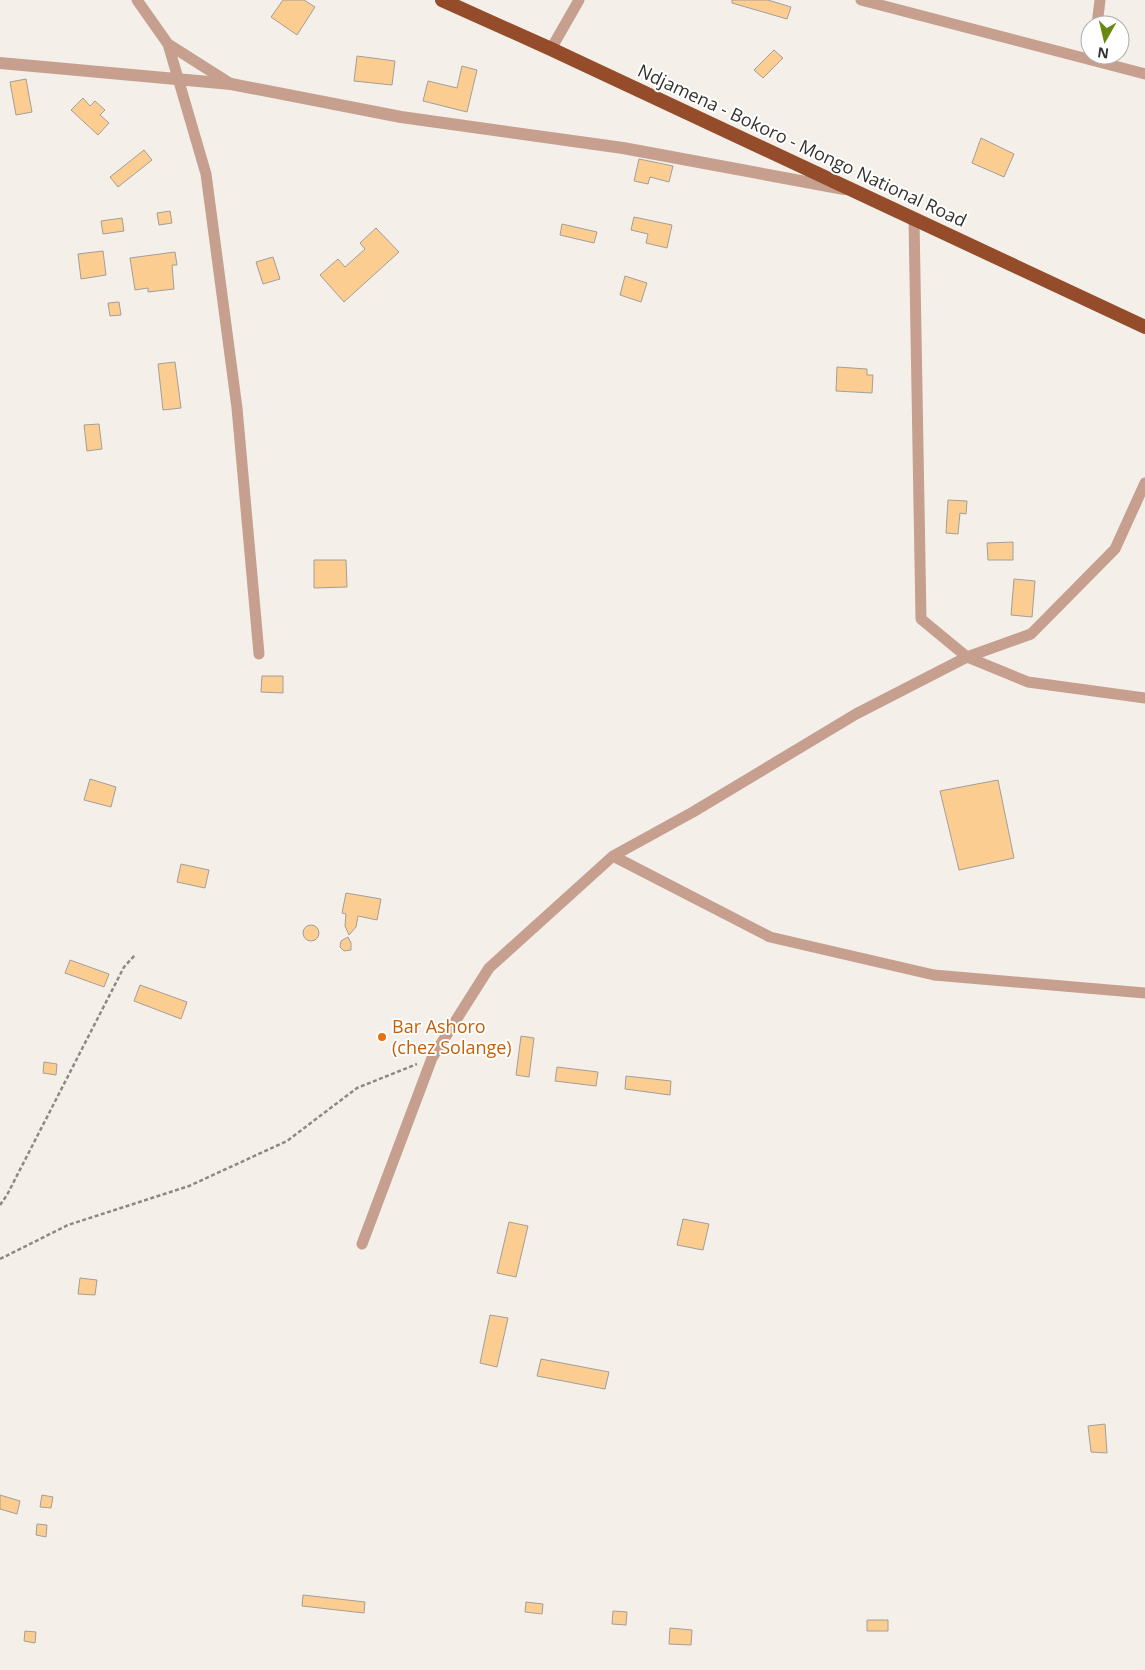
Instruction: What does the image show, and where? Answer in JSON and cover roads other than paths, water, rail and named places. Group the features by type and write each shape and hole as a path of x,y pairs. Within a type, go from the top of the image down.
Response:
{"highway":[{"name":"Ndjamena - Bokoro - Mongo National Road","path":"442,0 551,49 1145,327"}],"street":[{"path":"137,0 168,44 206,174 237,408 259,654"},
{"path":"551,49 579,0"},
{"path":"1098,15 1100,0"},
{"path":"869,1 1080,55"},
{"path":"168,44 231,84"},
{"path":"0,63 231,84 401,117 623,148 854,191"},
{"path":"1115,65 1145,74"},
{"path":"914,219 921,619 966,657 1028,682 1145,698"},
{"path":"362,1244 432,1058 489,968 613,856 693,812 856,714 966,657 1031,634 1115,549 1145,483"},
{"path":"613,856 770,937 934,976 1145,992"}],"place":[{"name":"Bar Ashoro (chez Solange)","path":"382,1037"}]}
